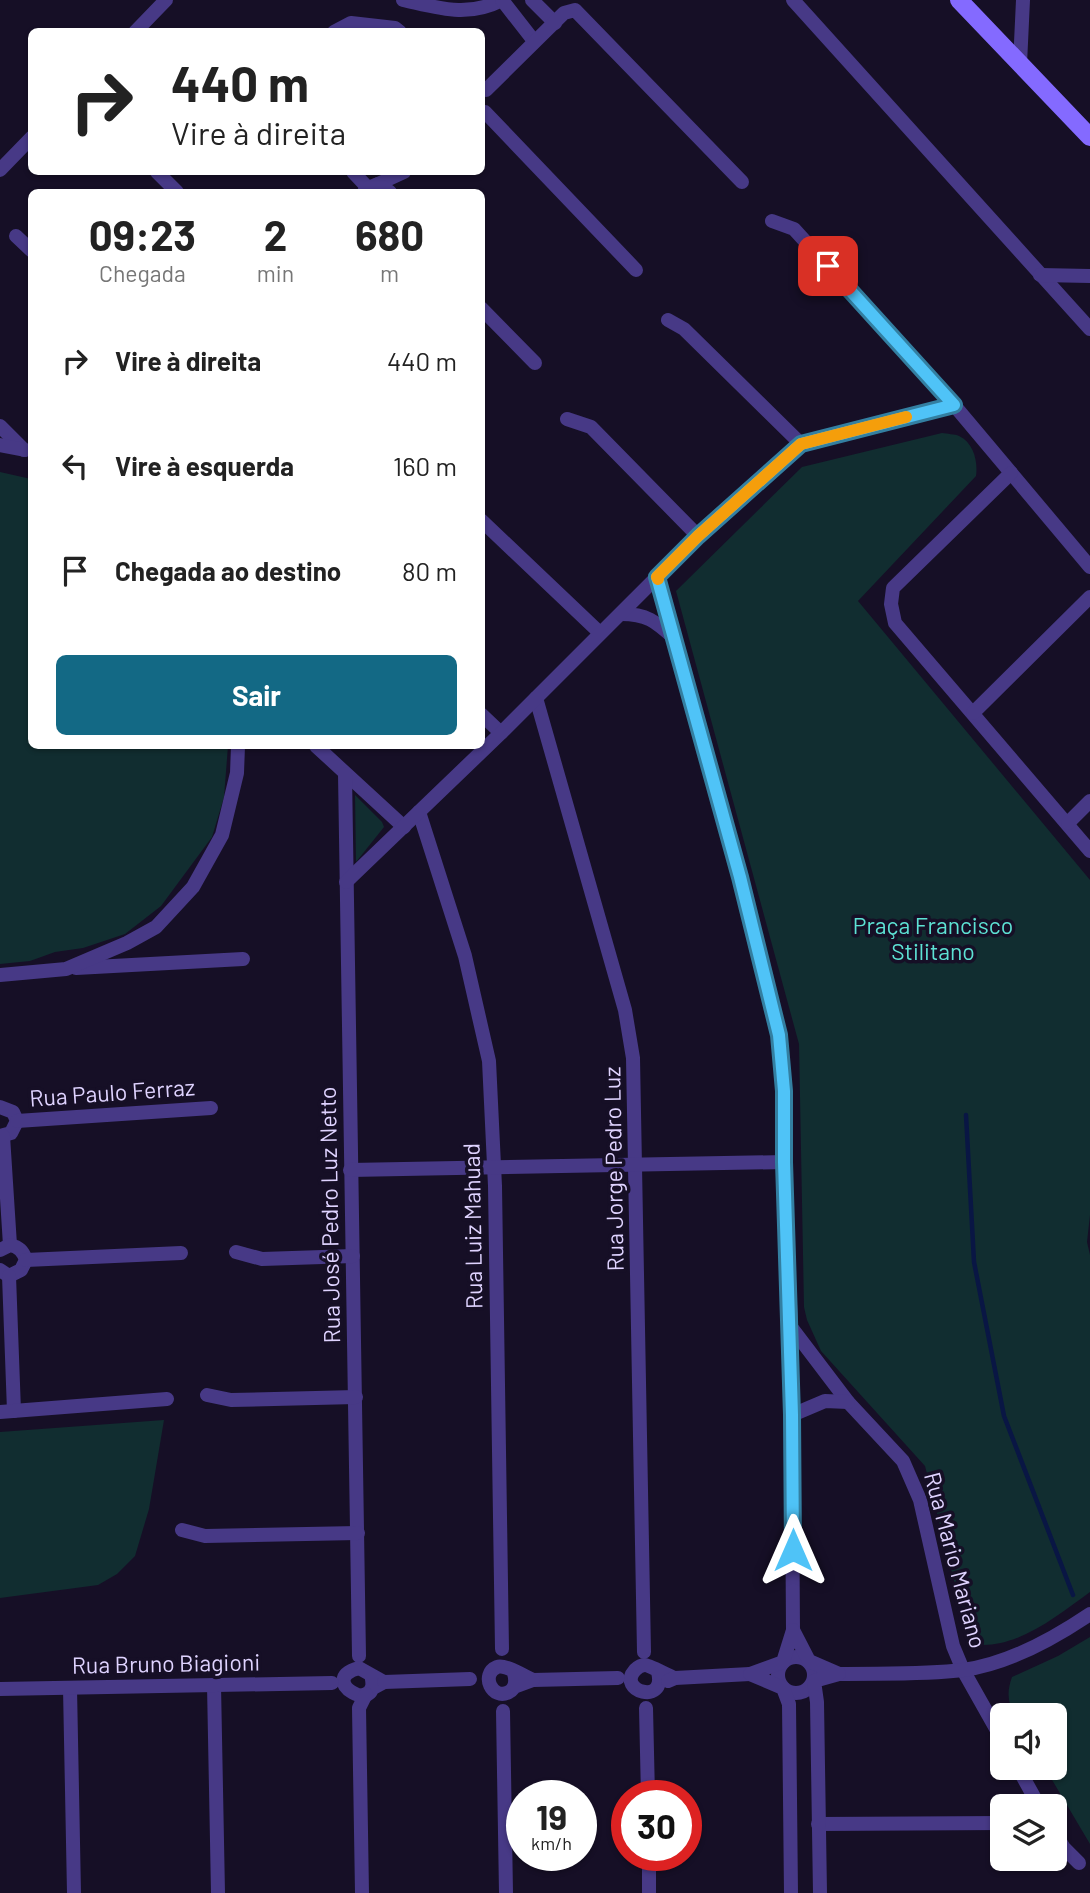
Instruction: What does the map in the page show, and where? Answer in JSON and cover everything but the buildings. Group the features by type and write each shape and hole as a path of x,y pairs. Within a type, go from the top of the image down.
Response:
{"main road":[{"path":"959,0 1090,137"}],"street":[{"path":"139,28 166,0"},
{"path":"402,0 453,11 485,9 502,0 534,41"},
{"path":"532,0 555,23"},
{"path":"793,0 1090,329"},
{"path":"1020,64 1023,0"},
{"path":"485,87 564,13 575,10 741,182"},
{"path":"342,28 351,23 387,28"},
{"path":"485,90 491,101 485,110"},
{"path":"485,115 636,270"},
{"path":"0,170 28,141"},
{"path":"160,175 174,189"},
{"path":"356,175 378,189"},
{"path":"380,189 400,175"},
{"path":"772,221 794,229 954,405 1090,567"},
{"path":"16,236 28,247"},
{"path":"1040,275 1090,276"},
{"path":"485,312 535,363"},
{"path":"668,320 684,330 801,444"},
{"path":"485,748 698,536 801,444 954,405"},
{"path":"567,419 591,427 698,536"},
{"path":"0,426 28,453"},
{"path":"0,445 28,453"},
{"path":"1012,473 893,588 891,604 895,623 1090,851"},
{"path":"485,524 600,633"},
{"path":"657,577 740,877 779,1035 784,1091 784,1162 791,1327 793,1630 778,1678 789,1704 791,1893"},
{"path":"973,713 1090,597"},
{"path":"621,614 640,614 655,621 676,639"},
{"name":"Rua Jorge Pedro Luz","path":"536,698 625,1010 633,1058 648,1780"},
{"path":"485,718 501,733"},
{"path":"66,969 127,943 156,927 194,887 222,835 237,773 238,749"},
{"path":"319,749 404,827"},
{"path":"346,882 484,749"},
{"name":"Rua José Pedro Luz Netto","path":"345,774 362,1893"},
{"path":"1068,823 1090,801"},
{"name":"Rua Luiz Mahuad","path":"419,812 465,956 489,1061 495,1168 506,1893"},
{"path":"0,975 243,959"},
{"path":"0,1107 13,1112 17,1121 14,1130 1,1136 5,1247 20,1249 26,1259"},
{"name":"Rua Paulo Ferraz","path":"17,1121 211,1108"},
{"path":"351,1170 784,1162"},
{"path":"236,1252 262,1259 353,1256"},
{"path":"26,1259 181,1253"},
{"path":"26,1259 21,1270 4,1273 7,1412 167,1399"},
{"name":"Rua Mario Mariano","path":"791,1327 848,1402 903,1461 911,1476 920,1500 953,1646 990,1718"},
{"path":"207,1395 231,1400 355,1397"},
{"path":"792,1415 825,1401 848,1402"},
{"path":"182,1530 205,1536 358,1534"},
{"path":"750,1674 792,1693 803,1692 814,1681 839,1674 963,1670 1024,1652 1090,1614"},
{"path":"793,1630 814,1671 817,1702 820,1893"},
{"path":"502,1680 645,1679 750,1674 793,1657 804,1658 839,1674"},
{"name":"Rua Bruno Biagioni","path":"0,1689 502,1680"},
{"path":"214,1685 218,1893"},
{"path":"70,1688 74,1893"},
{"path":"818,1824 990,1824"},
{"path":"1067,1851 1079,1863"},
{"path":"649,1871 649,1893"}],"green space":[{"name":"Praça Francisco Stilitano","path":"942,433 957,435 968,443 975,459 976,476 858,601 1090,880 1090,1215 1087,1242 1090,1255 1090,1592 1024,1635 1009,1641 979,1645 967,1632 925,1466 821,1351 807,1320 804,1307 799,1044 676,591 802,467"},
{"path":"0,472 28,478 28,749 228,749 224,797 212,837 161,906 125,934 30,961 0,964"},
{"path":"355,795 384,827 356,862"},
{"path":"164,1420 149,1509 135,1556 117,1574 98,1585 0,1598 0,1432"},
{"path":"1090,1637 1090,1844 1067,1805 1067,1794 1060,1794 1052,1780 1067,1780 1067,1703 1010,1703 1009,1687 1012,1677 1058,1656"}],"waterway":[{"path":"966,1115 974,1262 1004,1416 1073,1595"}],"slow traffic":[{"path":"658,579 698,536 801,444 906,417"}],"route":[{"path":"793,1550 791,1327 784,1162 784,1091 779,1035 740,877 657,577 698,536 801,444 954,405 828,266"}]}
